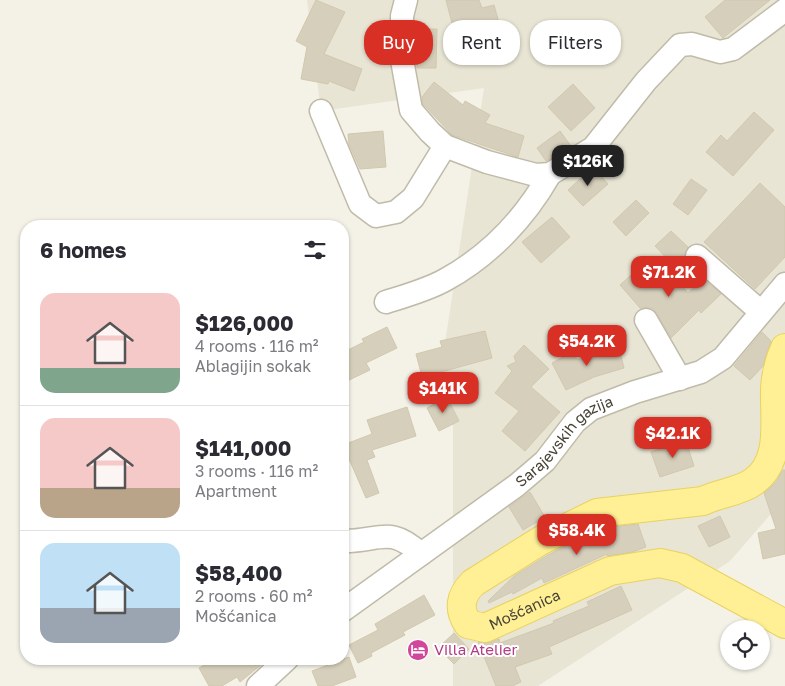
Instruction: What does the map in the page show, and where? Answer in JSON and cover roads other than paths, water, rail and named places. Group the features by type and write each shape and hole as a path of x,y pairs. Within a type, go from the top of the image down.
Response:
{"main road":[{"name":"Mošćanica","path":"785,348 779,361 775,388 776,435 764,471 753,482 716,494 703,501 597,514 540,541 472,583 465,591 461,602 462,615 468,624 485,628 610,571 640,564 660,563 682,568 785,624"}],"street":[{"path":"406,0 402,16 402,60 411,110 445,146 487,162 536,175 550,174 593,148 646,82 680,45 692,44 720,52 733,49 785,10"},
{"path":"321,112 360,204 376,216 396,212 413,198 445,146"},
{"path":"386,302 444,281 492,247 534,203 550,174"},
{"path":"697,256 761,312"},
{"name":"Sarajevskih gazija","path":"349,606 517,485 545,462 575,422 591,409 701,372 723,358 785,284"},
{"path":"646,320 680,379"},
{"path":"349,540 386,536 397,537 405,540 421,554"},
{"path":"258,686 281,665"}],"place":[{"name":"Villa Atelier","path":"418,650"}]}
